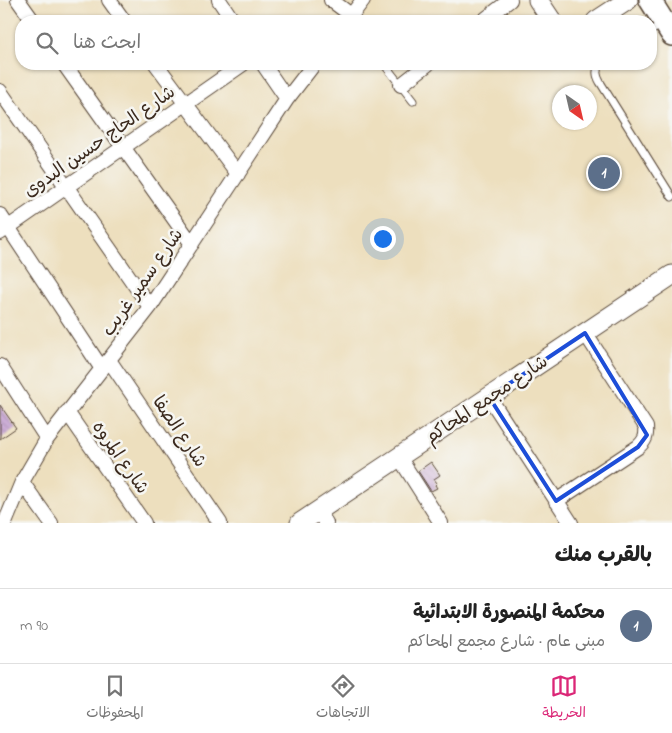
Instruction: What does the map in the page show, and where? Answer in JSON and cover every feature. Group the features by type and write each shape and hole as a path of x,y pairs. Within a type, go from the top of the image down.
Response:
{"main road":[{"path":"650,0 656,15"},
{"path":"657,17 662,29"}],"street":[{"path":"18,0 29,15"},
{"path":"108,0 119,15"},
{"path":"218,0 229,15"},
{"path":"331,0 345,15"},
{"path":"352,15 363,0"},
{"path":"491,15 510,0"},
{"path":"538,0 548,15"},
{"path":"605,15 628,0"},
{"path":"68,70 192,244"},
{"path":"160,70 238,174"},
{"name":"شارع الحاج حسين البدوى","path":"4,230 234,70"},
{"path":"267,70 287,99"},
{"name":"شارع سمير غريب","path":"2,522 22,482 48,439 150,307 287,99 309,70"},
{"path":"401,85 420,70"},
{"path":"0,91 150,307"},
{"name":"شارع الصفا","path":"0,215 4,230 105,364 220,523"},
{"name":"شارع مجمع المحاكم","path":"300,523 322,517 399,457 672,275"},
{"path":"556,500 638,447 644,442 647,435 646,427 585,333"},
{"path":"0,366 48,439"},
{"path":"489,397 571,523"},
{"name":"شارع المروه","path":"68,412 144,523"},
{"path":"399,457 441,523"},
{"path":"22,482 51,523"}],"lane":[{"path":"389,70 413,101"},
{"path":"597,70 600,82 672,197"}],"highlighted area":[{"path":"585,333 647,435 638,447 556,501 489,397"}],"building":[{"path":"0,405 16,428 0,439"},
{"path":"431,462 440,475 434,479 437,483 435,485 437,488 431,491 418,471"}],"place":[{"name":"محكمة المنصورة الابتدائية","path":"604,173"}]}
